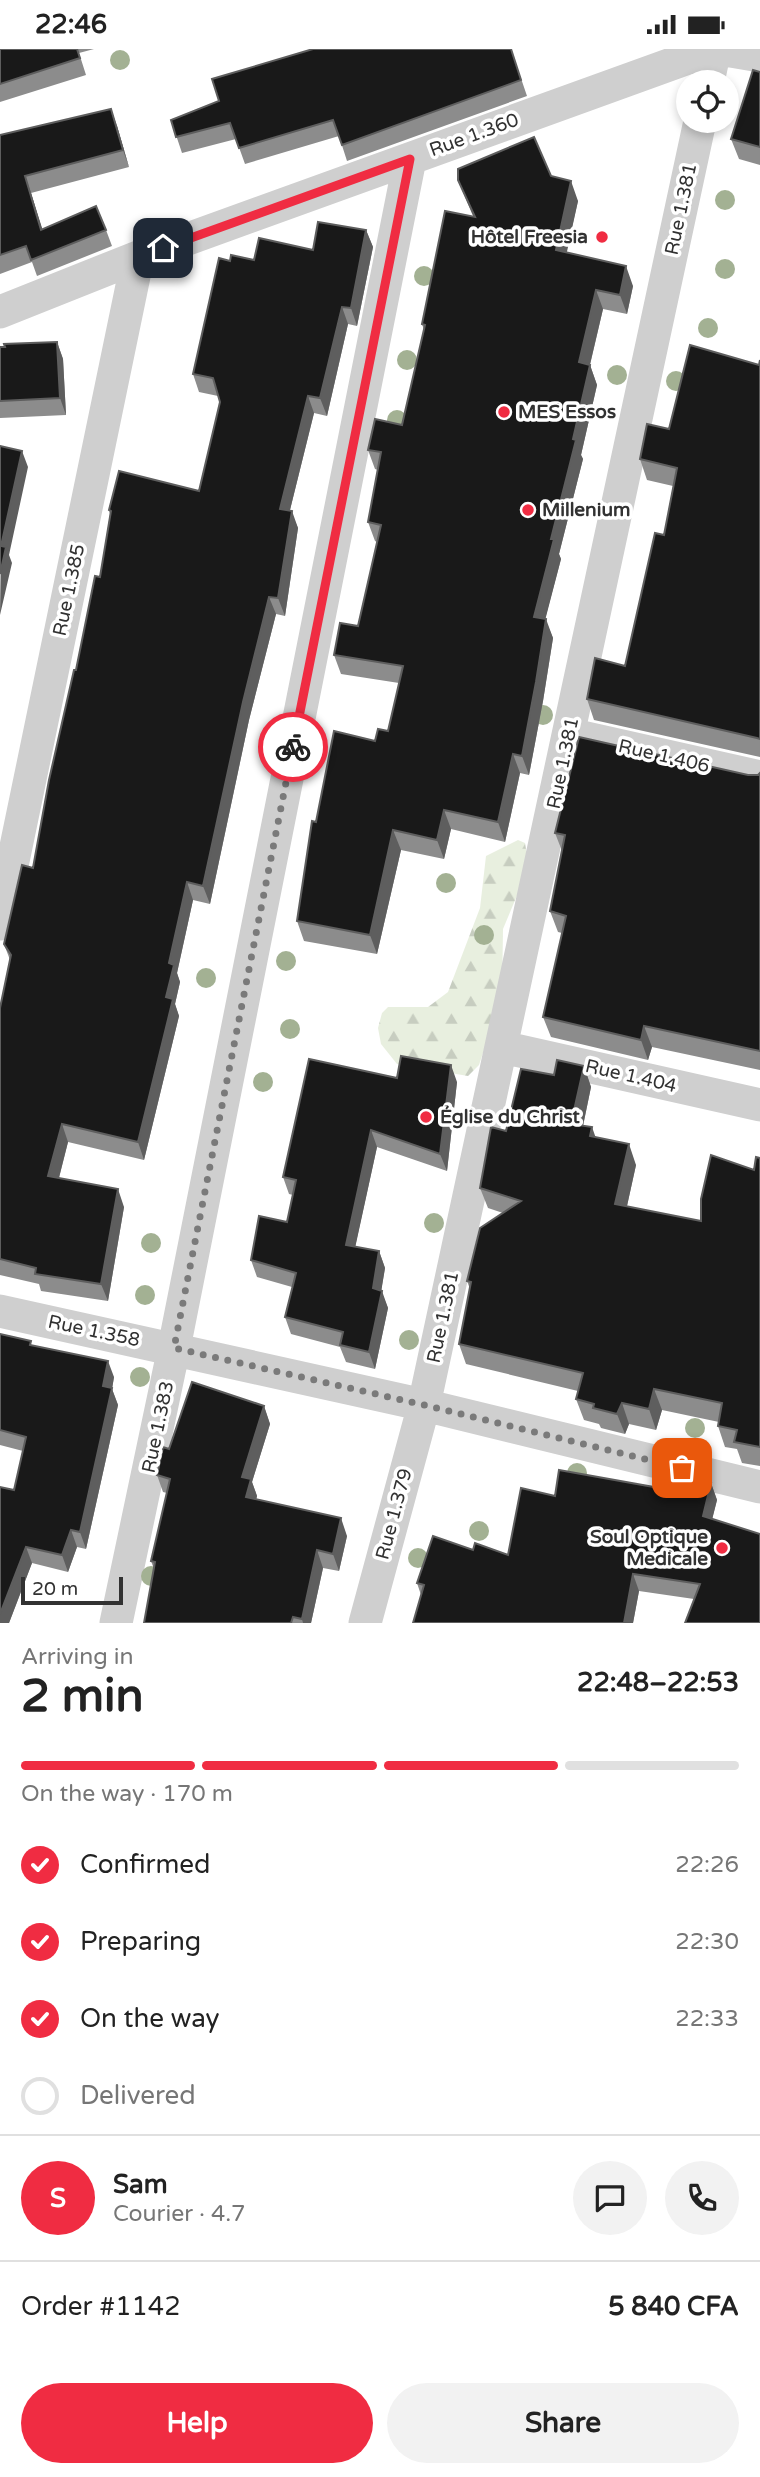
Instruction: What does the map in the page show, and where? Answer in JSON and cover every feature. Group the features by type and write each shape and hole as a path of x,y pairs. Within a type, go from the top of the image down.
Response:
{"street":[{"name":"Rue 1.360","path":"0,312 138,257 716,49 760,56"},
{"path":"711,70 716,49"},
{"name":"Rue 1.381","path":"424,1405 697,133"},
{"name":"Rue 1.383","path":"116,1623 174,1348 410,159"},
{"name":"Rue 1.385","path":"0,924 138,257"},
{"name":"Rue 1.406","path":"569,734 760,777"},
{"name":"Rue 1.404","path":"502,1047 760,1105"},
{"name":"Rue 1.358","path":"0,1311 424,1405 760,1487"},
{"name":"Rue 1.379","path":"365,1623 424,1405"}],"green space":[{"path":"518,840 525,843 529,867 503,929 502,996 479,1065 468,1076 397,1064 381,1044 378,1028 382,1013 388,1007 428,1007 448,992 480,908 486,856"}],"building":[{"path":"0,49 77,49 80,58 0,84"},
{"path":"313,49 511,49 521,80 342,145 333,120 239,148 230,123 176,137 171,120 219,101 212,79"},
{"path":"753,70 760,72 760,147 731,139 733,133 739,133 739,114"},
{"path":"111,109 123,150 25,176 41,230 96,206 106,230 31,260 26,246 0,255 0,135"},
{"path":"534,137 551,176 571,181 556,250 626,266 620,295 596,290 579,362 590,365 573,439 576,440 551,539 554,539 534,617 546,619 522,756 513,754 498,822 444,810 437,840 393,830 370,935 297,921 312,821 316,822 334,731 375,741 378,729 388,731 403,666 334,655 340,623 358,626 381,525 368,522 381,452 368,450 375,419 402,425 425,325 422,324 445,211 475,217 458,180 458,169"},
{"path":"318,222 366,230 351,308 342,307 320,398 308,396 280,509 292,511 278,598 269,597 203,886 187,882 169,963 174,965 166,997 173,999 138,1142 62,1124 48,1176 118,1189 101,1284 35,1274 36,1268 0,1259 0,1008 11,955 4,944 22,865 33,868 49,780 76,670 95,576 100,577 111,511 109,510 119,471 199,491 220,402 213,378 193,374 219,258 230,261 231,255 254,260 259,238 313,250"},
{"path":"57,342 60,398 0,401 0,347 5,347 4,344"},
{"path":"690,345 759,365 760,360 760,739 587,699 595,658 625,666 655,533 664,535 677,468 640,459 647,424 669,429"},
{"path":"0,446 22,451 1,546 6,547 0,574"},
{"path":"579,737 748,775 760,773 760,1051 644,1026 641,1040 543,1017 566,916 550,911 565,835 555,833"},
{"path":"401,1056 451,1065 440,1154 371,1130 346,1245 379,1251 373,1288 382,1291 369,1352 340,1345 343,1332 285,1317 296,1273 251,1260 259,1216 287,1222 296,1180 283,1177 309,1059 397,1078"},
{"path":"557,1060 584,1066 571,1124 592,1127 590,1136 629,1144 615,1204 701,1221 701,1199 711,1155 754,1170 756,1157 760,1158 760,1447 734,1442 737,1430 718,1426 722,1403 654,1389 649,1409 622,1403 617,1414 593,1408 594,1404 576,1399 583,1373 459,1344 471,1282 467,1281 480,1228 521,1201 480,1188 491,1127 506,1131 521,1069 554,1075"},
{"path":"0,1334 31,1341 30,1345 108,1361 103,1386 112,1388 80,1532 71,1530 62,1555 26,1547 0,1614 0,1487 14,1490 26,1437 0,1430"},
{"path":"192,1382 264,1406 242,1477 251,1479 246,1497 341,1518 333,1554 317,1550 302,1619 293,1617 291,1623 144,1623 155,1562 151,1561 170,1479 157,1475 163,1447 169,1449"},
{"path":"559,1470 654,1487 659,1470 711,1483 703,1516 760,1534 760,1623 685,1623 700,1584 633,1574 624,1623 413,1623 424,1585 417,1583 433,1536 473,1550 475,1543 508,1555 521,1488 555,1496"}],"way so far":[{"path":"293,747 174,1348 682,1468"}],"place":[{"name":"Hôtel Freesia","path":"602,237"},
{"name":"MES Essos","path":"504,412"},
{"name":"Millenium","path":"528,510"},
{"name":"Église du Christ","path":"426,1117"},
{"name":"Soul Optique Medicale","path":"722,1548"}],"route":[{"path":"163,248 410,159 293,747"}]}
